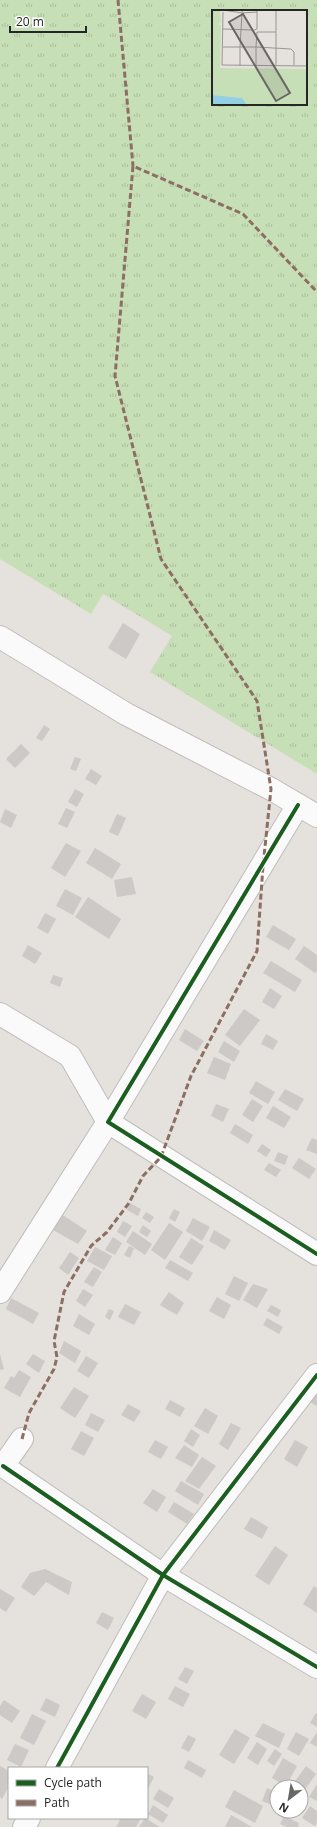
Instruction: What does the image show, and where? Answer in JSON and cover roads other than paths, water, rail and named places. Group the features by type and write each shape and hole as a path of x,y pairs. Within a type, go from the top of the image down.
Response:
{"street":[{"path":"0,637 126,714 271,788 317,816"},
{"path":"0,1292 108,1122 298,805"},
{"path":"0,1014 70,1056 108,1122 317,1254"},
{"path":"58,1767 163,1575 317,1375"},
{"path":"22,1439 1,1466 163,1575 317,1667"}]}
